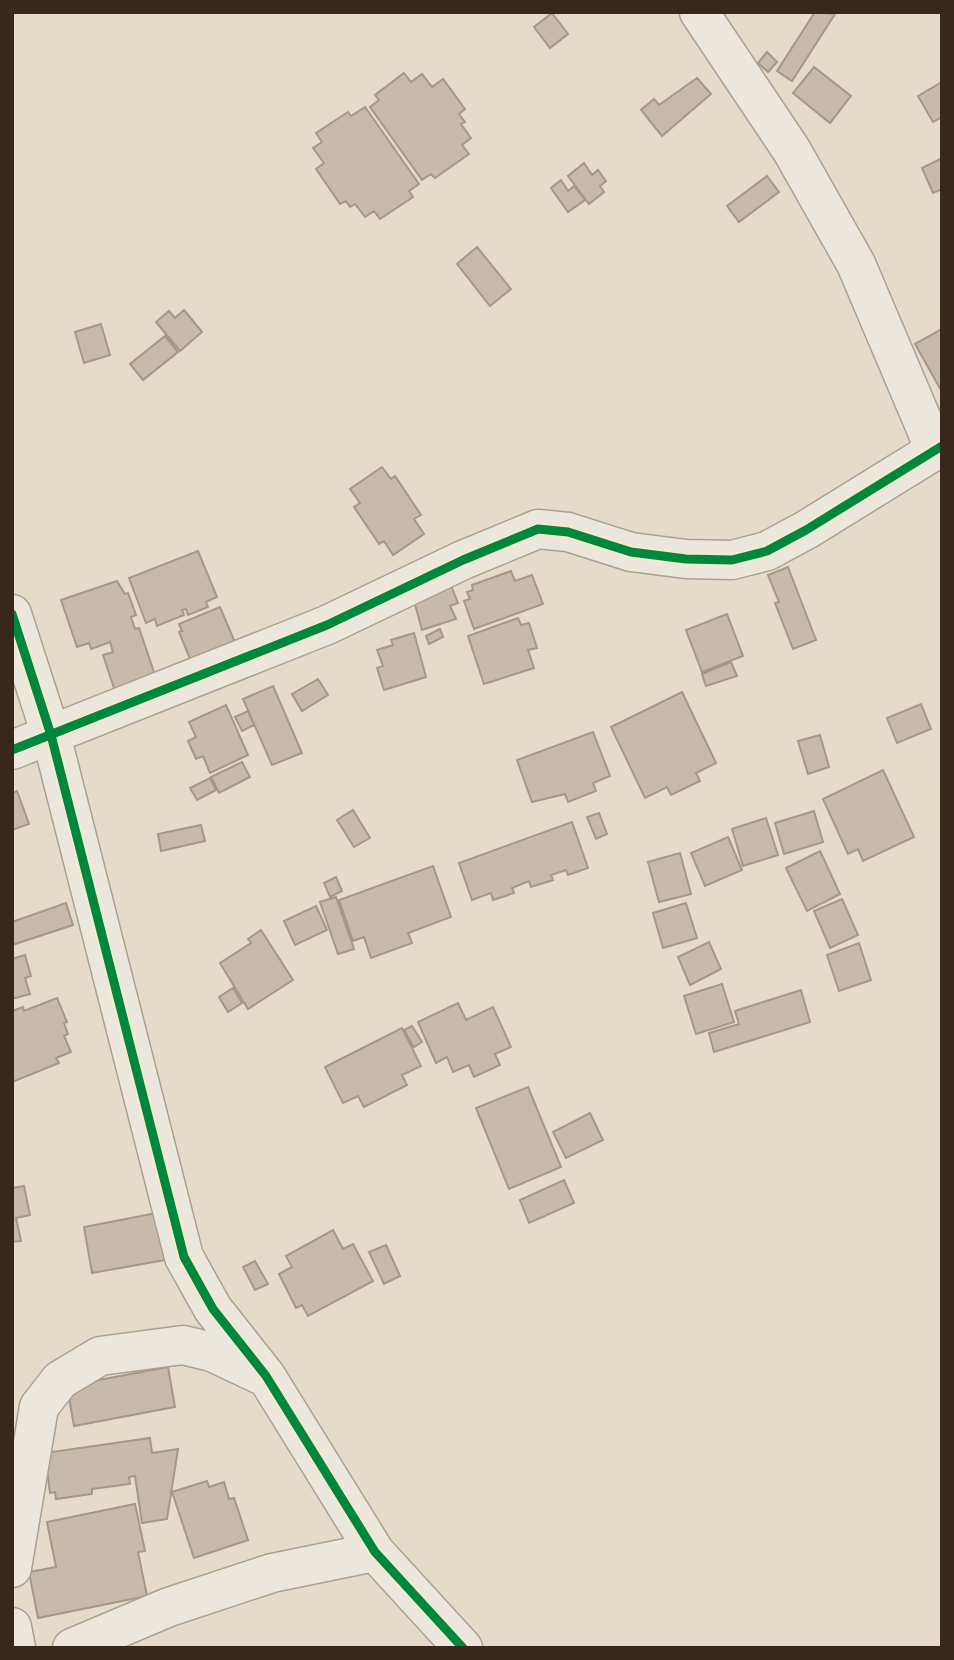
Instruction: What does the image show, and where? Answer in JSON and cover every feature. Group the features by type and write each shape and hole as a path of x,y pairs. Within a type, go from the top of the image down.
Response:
{"street":[{"path":"12,750 327,625 463,560 538,529 568,532 631,552 687,559 732,560 767,551 806,530 938,448 856,264 792,151 699,12"},
{"path":"12,614 51,735 184,1257 213,1309 265,1376 375,1552 463,1648"},
{"path":"12,1568 39,1407 60,1380 100,1356 183,1345 212,1352 265,1376"},
{"path":"72,1648 169,1607 272,1573 375,1552"},
{"path":"12,1628 16,1648"}],"building":[{"path":"815,12 835,14 792,81 777,71"},
{"path":"552,13 568,34 550,48 534,27"},
{"path":"767,52 777,62 768,72 758,63"},
{"path":"814,67 851,96 830,123 793,93"},
{"path":"404,73 411,82 422,74 432,87 443,79 465,109 459,114 465,122 461,124 471,138 462,145 469,154 435,178 431,174 422,180 370,107 379,100 375,95"},
{"path":"697,78 711,94 662,136 641,110 654,99 659,105"},
{"path":"942,82 942,117 933,122 918,96"},
{"path":"365,107 419,184 409,191 413,197 380,219 374,211 365,217 355,204 350,207 346,201 340,204 316,169 324,163 313,148 322,142 316,133 348,112 351,116"},
{"path":"942,158 942,189 933,193 922,168"},
{"path":"584,163 592,175 598,170 606,181 600,186 604,192 589,204 568,176"},
{"path":"767,176 779,192 739,222 727,206"},
{"path":"561,180 568,191 574,186 585,200 568,212 551,188"},
{"path":"477,247 511,289 490,306 457,264"},
{"path":"184,310 202,332 180,351 156,322 169,311 175,318"},
{"path":"101,324 110,355 84,363 75,332"},
{"path":"942,329 942,392 915,344"},
{"path":"165,336 178,352 143,380 130,364"},
{"path":"382,467 391,479 395,476 421,515 414,519 424,534 393,555 384,541 379,544 354,507 360,503 350,489"},
{"path":"198,551 217,597 206,602 208,607 188,615 186,609 182,610 184,615 157,626 155,619 146,623 129,578"},
{"path":"788,567 816,640 793,649 775,603 779,602 768,575"},
{"path":"511,571 515,581 532,575 543,604 474,629 464,601 470,599 467,592 473,590 472,585"},
{"path":"117,581 125,594 128,593 136,615 131,617 135,629 139,628 156,678 117,697 103,655 113,652 110,642 91,649 89,643 77,647 61,600"},
{"path":"450,583 458,603 450,606 456,619 422,630 413,597"},
{"path":"220,607 239,652 195,671 179,632 182,631 179,624"},
{"path":"727,614 743,656 702,672 686,630"},
{"path":"518,618 521,625 529,623 537,648 528,650 534,668 484,684 468,636"},
{"path":"440,629 443,637 429,644 426,636"},
{"path":"414,633 426,677 384,690 377,668 383,666 377,650 393,645 391,640"},
{"path":"731,662 737,676 706,686 702,674"},
{"path":"318,679 328,695 302,711 292,694"},
{"path":"273,686 302,753 272,765 243,699"},
{"path":"682,692 716,763 696,773 700,781 671,795 667,787 645,798 611,727"},
{"path":"921,704 931,729 897,743 887,718"},
{"path":"226,705 248,755 210,773 203,756 196,759 188,741 196,737 189,722"},
{"path":"248,711 254,725 242,731 235,717"},
{"path":"593,732 610,776 593,783 596,791 568,802 565,794 532,802 517,760"},
{"path":"820,735 829,767 808,774 798,741"},
{"path":"242,762 250,777 219,793 211,777"},
{"path":"883,770 914,837 863,861 858,849 848,854 823,799"},
{"path":"210,778 216,790 197,800 190,788"},
{"path":"17,791 29,824 12,830 12,793"},
{"path":"353,810 370,838 354,847 337,820"},
{"path":"814,811 823,842 784,854 775,823"},
{"path":"599,813 607,834 596,839 587,817"},
{"path":"766,818 778,855 743,866 732,829"},
{"path":"572,822 588,868 568,875 566,870 551,875 553,880 531,887 529,881 512,888 514,893 493,900 491,893 472,900 459,863"},
{"path":"201,825 205,841 161,851 158,834"},
{"path":"728,837 742,870 705,886 691,853"},
{"path":"820,851 840,894 807,911 786,868"},
{"path":"680,853 691,894 659,902 648,862"},
{"path":"433,866 451,917 408,933 412,943 371,958 364,937 353,941 339,900"},
{"path":"336,877 342,891 330,897 324,883"},
{"path":"336,897 354,949 338,954 320,902"},
{"path":"842,899 858,935 830,948 814,911"},
{"path":"66,903 73,925 12,945 12,922"},
{"path":"686,903 697,938 663,948 653,913"},
{"path":"316,906 327,930 295,945 284,921"},
{"path":"261,930 293,980 248,1009 220,963 251,943 248,939"},
{"path":"709,942 721,969 690,985 678,957"},
{"path":"859,943 871,980 839,991 827,955"},
{"path":"25,955 31,976 25,978 30,994 12,999 12,959"},
{"path":"722,984 734,1022 696,1034 684,996"},
{"path":"233,988 242,1003 228,1012 219,997"},
{"path":"801,990 810,1022 714,1052 709,1033 739,1024 735,1011"},
{"path":"57,998 67,1022 64,1023 68,1034 64,1036 71,1052 56,1058 59,1063 12,1082 12,1011 23,1007 24,1011"},
{"path":"458,1003 466,1020 493,1007 511,1047 495,1054 500,1065 474,1077 469,1065 453,1072 447,1057 436,1063 418,1022"},
{"path":"412,1026 422,1042 414,1047 404,1030"},
{"path":"402,1028 421,1066 402,1075 407,1085 364,1107 358,1096 343,1103 325,1067"},
{"path":"528,1087 561,1167 509,1189 476,1108"},
{"path":"590,1113 603,1140 566,1158 553,1132"},
{"path":"564,1180 574,1203 529,1223 520,1200"},
{"path":"24,1186 30,1215 16,1218 21,1241 12,1242 12,1188"},
{"path":"162,1212 171,1259 92,1273 84,1227"},
{"path":"333,1230 343,1249 353,1244 373,1281 308,1316 302,1305 296,1308 279,1274 292,1267 286,1256"},
{"path":"386,1245 400,1276 384,1284 369,1252"},
{"path":"255,1261 268,1284 255,1290 243,1267"},
{"path":"168,1367 175,1407 74,1426 67,1386"},
{"path":"150,1438 152,1453 178,1449 167,1519 142,1523 135,1476 129,1477 130,1484 92,1489 92,1494 56,1499 55,1492 50,1493 45,1453"},
{"path":"207,1481 209,1487 224,1482 229,1499 234,1498 248,1540 194,1558 172,1492"},
{"path":"135,1504 145,1551 138,1552 147,1596 38,1618 29,1572 56,1567 47,1522"}],"cycle path":[{"path":"12,750 327,625 463,560 538,529 568,532 631,552 686,559 732,560 767,551 806,530 942,446"},
{"path":"12,614 51,735 184,1257 213,1309 266,1376 375,1552 463,1648"}]}
